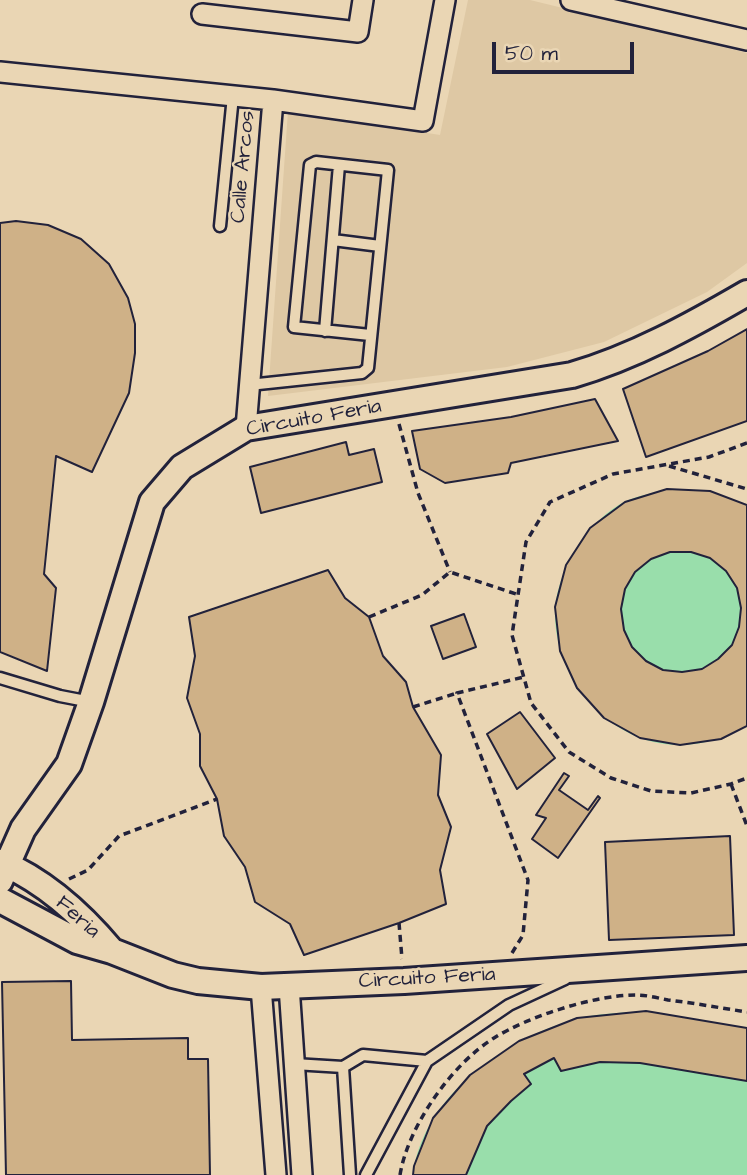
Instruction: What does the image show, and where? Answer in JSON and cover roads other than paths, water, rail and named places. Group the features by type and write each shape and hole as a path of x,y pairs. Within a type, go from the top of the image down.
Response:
{"street":[{"path":"202,14 229,8 358,32 363,0"},
{"name":"Calle Arcos","path":"246,428 273,100 424,121 445,0"},
{"path":"571,0 747,40"},
{"path":"0,72 273,100"},
{"name":"Circuito Feria","path":"3,869 23,829 69,764 91,702 152,502 182,467 246,428 572,375 604,366 669,336 747,293"},
{"name":"Feria","path":"3,869 47,891 89,924 111,951"},
{"name":"Feria","path":"0,900 77,941 111,951"},
{"name":"Circuito Feria","path":"111,951 173,975 198,981 261,987 499,976 747,958"},
{"path":"289,986 302,1175"},
{"path":"261,987 276,1175"}],"lane":[{"path":"220,226 233,96"},
{"path":"249,385 362,373 368,368 388,170 316,162 310,165 294,327 370,335"},
{"path":"325,331 339,165"},
{"path":"333,240 380,246"},
{"path":"0,678 60,696 91,702"},
{"path":"366,1175 427,1061 509,1005 586,968"},
{"path":"294,1064 343,1067 363,1055 427,1061"},
{"path":"343,1067 350,1175"}]}
